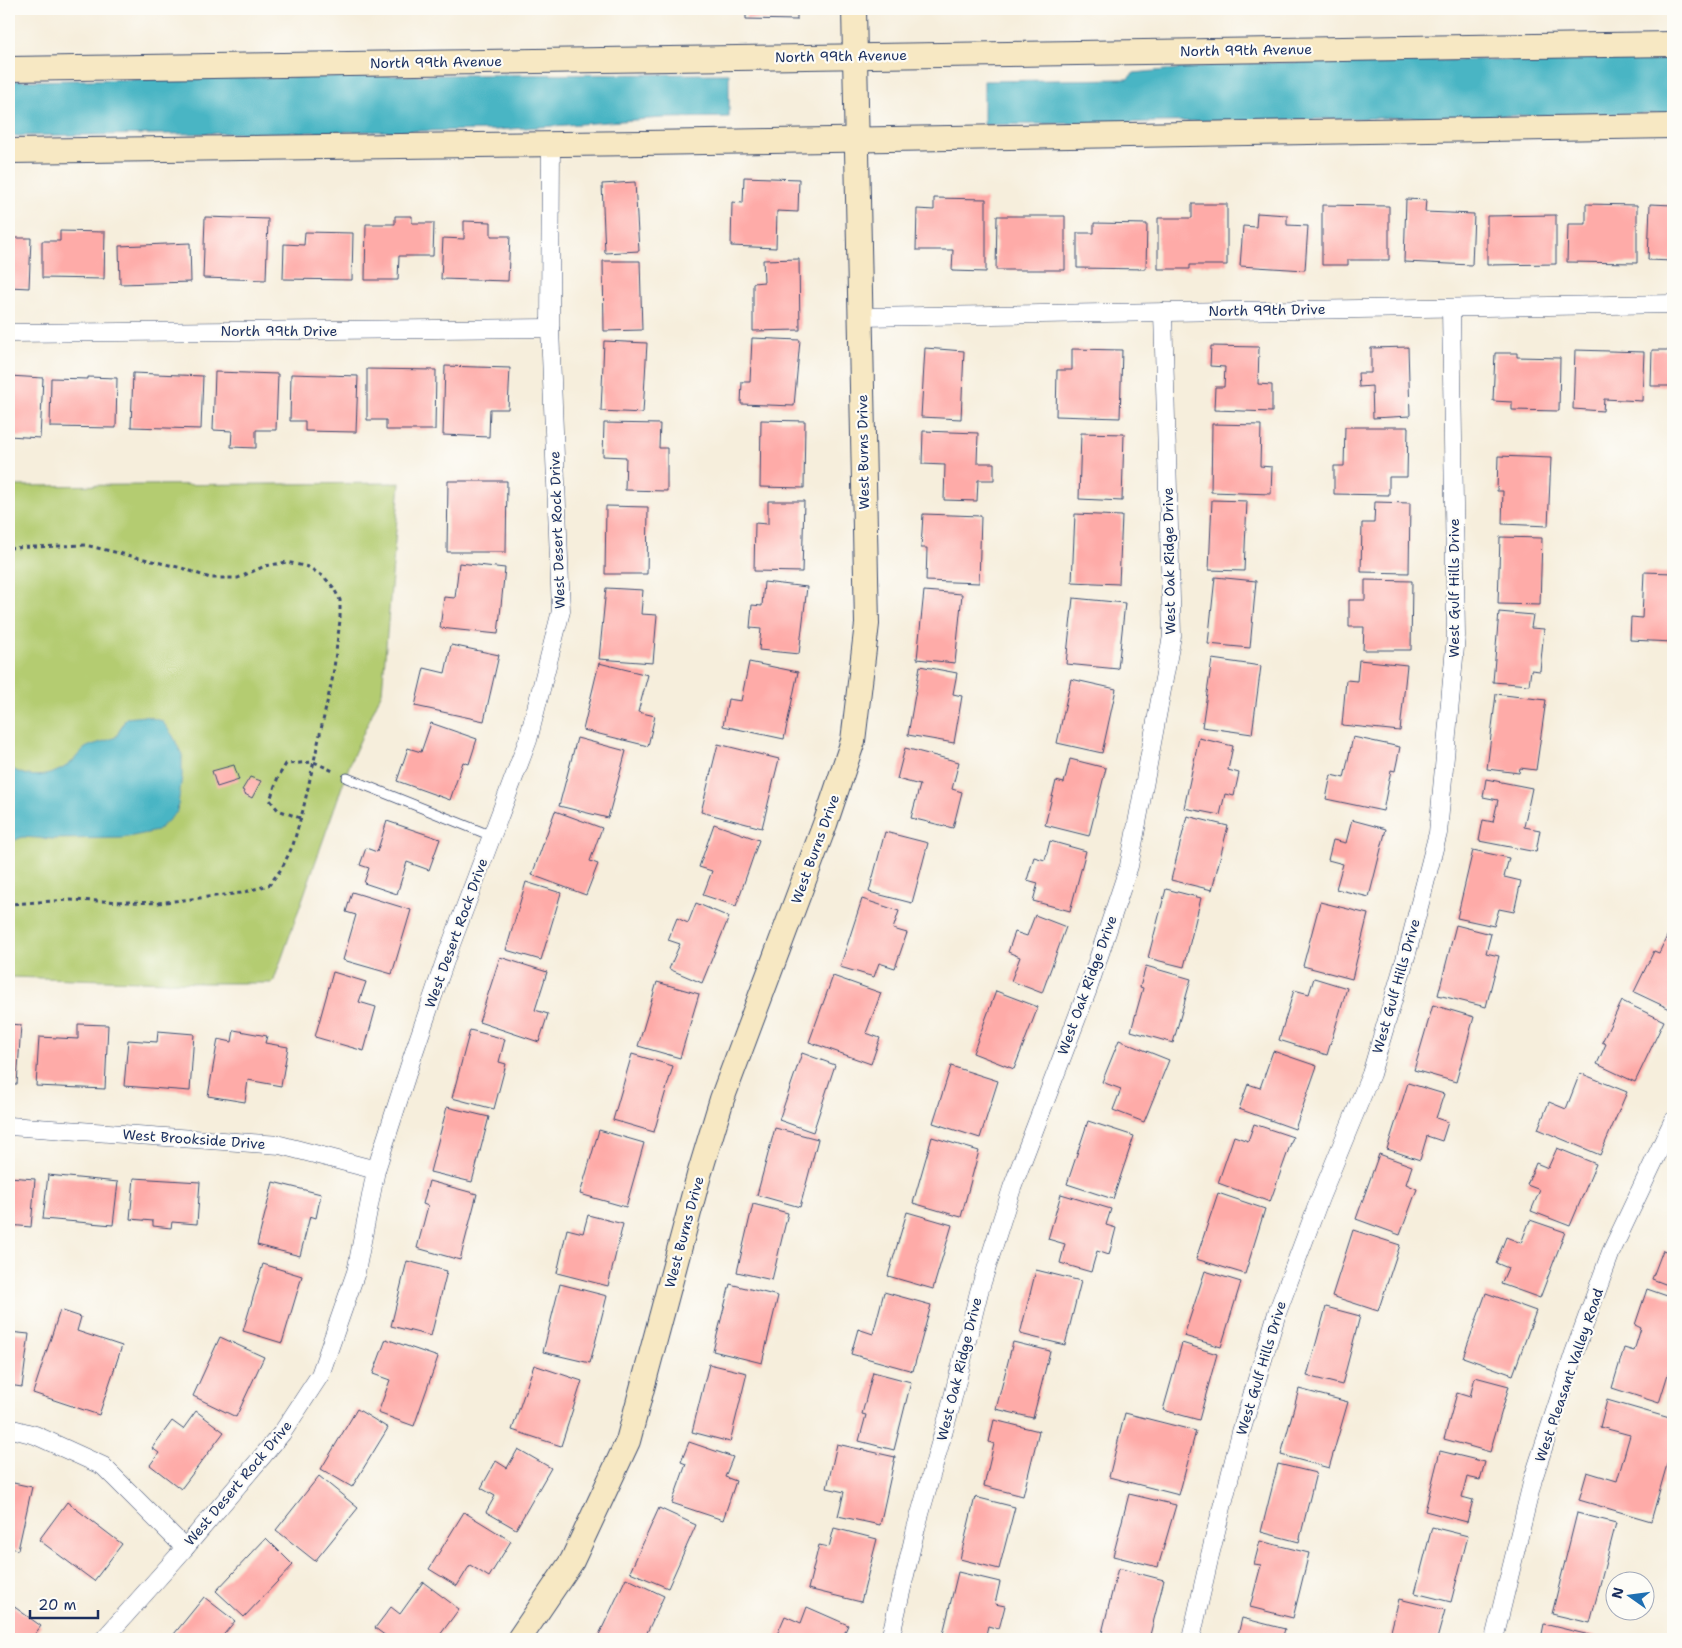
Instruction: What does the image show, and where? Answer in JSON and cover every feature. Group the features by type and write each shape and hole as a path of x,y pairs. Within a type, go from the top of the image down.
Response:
{"main road":[{"name":"West Burns Drive","path":"519,1639 572,1561 628,1441 699,1175 722,1099 822,833 853,742 867,624 854,9"},
{"name":"North 99th Avenue","path":"9,69 1673,44"},
{"path":"9,151 1673,126"}],"street":[{"name":"West Desert Rock Drive","path":"104,1639 282,1434 320,1375 356,1272 376,1170 447,955 528,740 561,611 550,328 551,144"},
{"name":"North 99th Drive","path":"860,317 1673,304"},
{"name":"West Gulf Hills Drive","path":"1191,1639 1210,1555 1242,1432 1277,1313 1320,1198 1371,1074 1407,953 1438,833 1456,636 1451,308"},
{"name":"West Oak Ridge Drive","path":"890,1639 916,1528 950,1409 979,1292 1012,1188 1088,989 1129,866 1172,636 1163,312"},
{"name":"North 99th Drive","path":"9,333 550,328"},
{"name":"West Pleasant Valley Road","path":"1494,1639 1533,1479 1574,1353 1611,1252 1673,1121"},
{"name":"West Brookside Drive","path":"9,1126 280,1145 376,1170"},
{"path":"9,1428 35,1435 103,1466 185,1548"}],"lane":[{"path":"347,778 492,836"}],"path":[{"path":"9,548 85,545 182,568 210,578 238,578 265,566 287,562 308,567 323,576 333,587 340,600 340,620 333,676 314,762 293,845 282,868 269,885 241,893 158,903 70,900 9,904"},
{"path":"300,818 278,810 270,800 278,777 286,764 314,762 347,778"}],"green space":[{"path":"400,483 382,692 352,758 273,983 203,983 9,977 9,486"}],"water":[{"path":"1673,57 1673,113 984,125 984,81 1127,79 1134,73 1239,63"},
{"path":"729,74 729,117 662,118 497,130 9,136 9,81 437,75"},
{"path":"145,716 162,721 173,736 182,755 182,776 177,812 157,831 123,838 53,839 22,837 9,843 9,766 16,771 33,776 50,774 73,761 87,747 116,737 126,718"}],"building":[{"path":"746,9 797,9 797,20 746,19"},
{"path":"744,177 799,179 798,212 777,211 776,248 731,246 732,202 743,203"},
{"path":"635,182 639,251 605,253 602,184"},
{"path":"934,198 986,199 986,272 952,271 953,250 916,250 917,209 934,210"},
{"path":"1406,199 1426,200 1425,212 1474,214 1472,265 1404,262"},
{"path":"1192,204 1227,204 1227,265 1190,265 1190,269 1158,269 1158,218 1192,218"},
{"path":"1586,204 1637,205 1637,263 1567,262 1568,224 1586,224"},
{"path":"1650,204 1673,205 1673,261 1648,260"},
{"path":"1322,205 1389,206 1389,260 1348,260 1348,265 1322,265"},
{"path":"1257,213 1287,215 1287,225 1308,226 1305,270 1240,266 1243,226 1256,227"},
{"path":"1556,215 1556,264 1487,265 1487,216"},
{"path":"395,216 412,216 412,223 434,223 433,256 399,256 398,280 365,280 366,224 395,224"},
{"path":"997,216 1065,216 1065,270 996,270"},
{"path":"205,217 268,219 266,280 203,278"},
{"path":"464,221 491,222 491,236 510,236 508,281 441,279 443,238 464,239"},
{"path":"1094,223 1147,224 1146,269 1077,268 1077,233 1094,233"},
{"path":"60,231 105,232 104,279 42,278 42,241 60,241"},
{"path":"305,232 353,233 352,280 283,279 284,244 304,245"},
{"path":"9,238 31,238 29,288 9,287"},
{"path":"190,243 191,282 120,284 119,246"},
{"path":"799,259 800,330 753,331 753,283 764,282 763,260"},
{"path":"603,261 640,261 642,330 604,331"},
{"path":"752,338 800,340 794,406 741,404 742,382 750,382"},
{"path":"604,341 647,343 643,413 601,411"},
{"path":"1211,346 1259,347 1258,384 1272,385 1272,412 1214,410 1215,387 1224,387 1225,367 1210,366"},
{"path":"1408,347 1410,416 1373,418 1372,386 1359,387 1358,373 1371,373 1371,348"},
{"path":"925,348 964,351 961,419 921,417"},
{"path":"1072,349 1122,350 1120,418 1056,416 1057,370 1072,370"},
{"path":"1575,350 1644,352 1642,401 1604,399 1603,411 1573,409"},
{"path":"1652,350 1673,350 1673,386 1651,386"},
{"path":"1495,353 1517,353 1517,357 1560,358 1559,411 1512,410 1512,402 1493,401"},
{"path":"445,366 510,368 508,409 490,409 489,437 443,435"},
{"path":"367,369 436,370 435,430 386,430 386,420 367,420"},
{"path":"215,372 278,374 276,430 256,430 256,448 231,447 232,431 213,430"},
{"path":"133,373 203,376 201,429 131,427"},
{"path":"291,374 358,376 356,432 305,431 305,421 290,421"},
{"path":"9,376 43,378 40,438 9,436"},
{"path":"88,377 117,378 116,428 50,427 51,378 88,379"},
{"path":"761,420 805,421 804,488 760,487"},
{"path":"604,423 660,424 659,448 667,448 667,491 625,490 626,457 603,456"},
{"path":"1212,424 1261,425 1260,466 1272,467 1271,494 1211,492"},
{"path":"1345,427 1408,427 1407,477 1389,477 1389,495 1334,494 1334,466 1344,466"},
{"path":"923,431 978,433 977,463 994,463 994,480 978,480 977,501 944,500 945,465 922,464"},
{"path":"1081,433 1124,434 1122,501 1079,499"},
{"path":"1498,456 1551,458 1548,526 1502,524 1503,491 1497,491"},
{"path":"448,481 507,481 506,552 447,552"},
{"path":"1212,500 1247,501 1244,571 1209,570"},
{"path":"768,501 804,501 802,572 754,571 755,523 768,524"},
{"path":"1375,502 1410,503 1409,573 1361,572 1362,523 1374,523"},
{"path":"606,506 648,507 647,574 605,574"},
{"path":"923,514 981,516 979,583 926,581 927,548 921,548"},
{"path":"1075,514 1122,516 1119,584 1072,582"},
{"path":"1500,537 1542,538 1540,605 1498,604"},
{"path":"459,563 505,568 498,634 440,628 444,597 455,598"},
{"path":"1644,572 1673,573 1673,642 1630,640 1631,617 1642,618"},
{"path":"1215,577 1256,581 1250,648 1208,644"},
{"path":"1365,580 1412,581 1411,650 1363,650 1364,627 1349,627 1349,600 1365,600"},
{"path":"764,582 807,587 799,654 759,650 761,629 750,628 752,605 762,606"},
{"path":"606,588 643,590 641,614 657,615 653,663 599,659"},
{"path":"924,591 962,594 955,663 917,659"},
{"path":"1073,598 1125,603 1118,669 1066,664"},
{"path":"1499,612 1533,615 1531,628 1544,629 1540,671 1531,670 1529,685 1493,682"},
{"path":"451,645 499,655 484,721 415,706 424,668 445,673"},
{"path":"1212,659 1261,666 1252,734 1202,727"},
{"path":"1359,660 1407,665 1400,731 1342,725 1346,680 1357,681"},
{"path":"749,662 798,672 784,739 723,726 728,699 741,701"},
{"path":"599,663 648,675 638,712 655,716 648,746 583,730"},
{"path":"920,666 957,673 953,694 962,696 954,743 908,735"},
{"path":"1071,679 1116,689 1102,753 1057,743"},
{"path":"1496,694 1546,700 1536,770 1520,768 1519,773 1487,769"},
{"path":"431,723 477,739 469,764 463,762 450,800 397,781 408,748 421,752"},
{"path":"1353,737 1400,747 1395,771 1391,770 1383,811 1326,799 1331,775 1344,778"},
{"path":"577,738 626,751 608,818 559,806"},
{"path":"1199,738 1233,746 1228,770 1239,773 1234,796 1225,794 1220,815 1184,808"},
{"path":"718,744 779,759 762,828 701,812"},
{"path":"905,748 959,762 952,789 962,792 953,828 911,818 920,785 897,779"},
{"path":"1070,759 1106,768 1089,836 1045,825 1056,781 1064,783"},
{"path":"234,765 239,780 217,787 212,771"},
{"path":"250,777 261,781 252,798 243,793 244,791 242,790"},
{"path":"1486,779 1532,788 1524,827 1540,830 1536,852 1479,841 1483,820 1493,822 1498,800 1483,797"},
{"path":"555,811 602,828 590,861 598,864 586,895 532,875"},
{"path":"1187,816 1228,826 1212,890 1171,880"},
{"path":"1352,820 1386,829 1369,897 1336,889 1343,864 1328,860 1333,840 1346,843"},
{"path":"387,821 440,839 429,870 407,862 397,894 364,883 369,868 360,865 366,848 377,852"},
{"path":"714,824 759,840 736,906 703,895 712,871 699,867"},
{"path":"885,832 928,843 912,903 869,892"},
{"path":"1050,841 1086,851 1070,911 1033,901 1038,883 1027,880 1034,857 1045,860"},
{"path":"1473,850 1509,858 1504,877 1521,881 1514,912 1499,909 1494,926 1457,918"},
{"path":"526,882 561,893 541,960 506,950"},
{"path":"1166,889 1201,898 1184,967 1148,958"},
{"path":"352,892 411,910 392,974 343,960 356,915 346,912"},
{"path":"862,899 899,911 893,929 907,933 895,968 879,963 874,977 840,967"},
{"path":"1320,902 1368,914 1352,979 1303,966"},
{"path":"696,903 729,917 702,983 669,969 680,944 668,940 677,918 688,923"},
{"path":"1035,915 1066,927 1042,993 1011,981 1020,957 1008,952 1015,932 1027,936"},
{"path":"1456,925 1491,934 1486,953 1499,956 1486,1007 1438,995"},
{"path":"1669,932 1673,934 1673,1003 1670,1009 1634,992 1654,951 1659,953"},
{"path":"500,957 547,972 535,1010 548,1014 539,1042 479,1022"},
{"path":"1146,966 1191,979 1173,1043 1131,1031 1143,988 1140,987"},
{"path":"333,972 366,982 359,1002 376,1007 364,1051 315,1037"},
{"path":"833,976 881,993 866,1033 880,1038 871,1064 809,1042"},
{"path":"1314,978 1347,988 1327,1055 1279,1040 1294,990 1309,994"},
{"path":"657,982 699,994 680,1058 638,1046"},
{"path":"996,991 1038,1007 1014,1069 973,1053"},
{"path":"1622,1001 1664,1021 1635,1082 1597,1064 1606,1044 1602,1042"},
{"path":"1433,1005 1474,1017 1456,1082 1414,1070"},
{"path":"9,1024 21,1025 17,1084 9,1084"},
{"path":"78,1024 108,1025 105,1089 36,1086 39,1037 78,1039"},
{"path":"234,1030 267,1036 265,1043 288,1047 281,1086 248,1080 245,1102 208,1096 218,1039 232,1042"},
{"path":"470,1030 505,1039 499,1062 506,1064 494,1109 452,1098"},
{"path":"158,1031 194,1034 190,1091 124,1086 128,1040 157,1042"},
{"path":"1119,1040 1169,1060 1144,1122 1113,1110 1121,1089 1102,1082"},
{"path":"1273,1051 1317,1066 1295,1129 1239,1109 1248,1084 1260,1088"},
{"path":"802,1053 835,1065 813,1132 779,1120"},
{"path":"632,1054 673,1066 654,1132 613,1120"},
{"path":"951,1066 998,1081 980,1138 933,1123"},
{"path":"1580,1073 1627,1092 1600,1155 1538,1129 1549,1102 1566,1109"},
{"path":"1408,1083 1444,1094 1436,1118 1448,1122 1442,1141 1427,1136 1420,1160 1387,1149"},
{"path":"447,1107 489,1117 472,1182 430,1172"},
{"path":"1088,1121 1134,1136 1113,1199 1067,1184"},
{"path":"1254,1124 1293,1137 1270,1202 1218,1183 1234,1136 1248,1141"},
{"path":"775,1128 818,1139 800,1207 757,1195"},
{"path":"599,1130 644,1143 626,1207 580,1194"},
{"path":"932,1137 979,1151 961,1217 913,1203"},
{"path":"1557,1148 1596,1164 1570,1226 1531,1211 1540,1190 1527,1185 1536,1163 1548,1168"},
{"path":"1379,1154 1412,1166 1406,1184 1417,1189 1400,1235 1356,1219"},
{"path":"48,1175 118,1182 113,1225 43,1219"},
{"path":"9,1177 35,1179 31,1227 9,1225"},
{"path":"134,1178 200,1182 197,1224 172,1222 171,1228 153,1226 153,1221 130,1219"},
{"path":"429,1181 477,1194 460,1260 417,1248 428,1206 423,1204"},
{"path":"273,1182 321,1194 316,1218 310,1216 300,1256 257,1245"},
{"path":"1218,1193 1265,1209 1245,1274 1196,1259"},
{"path":"1061,1194 1111,1209 1106,1225 1116,1228 1109,1255 1097,1251 1091,1272 1060,1263 1065,1244 1048,1239"},
{"path":"753,1204 788,1213 772,1280 737,1272"},
{"path":"907,1212 952,1225 933,1289 888,1276"},
{"path":"588,1215 623,1224 608,1286 557,1273 567,1229 583,1233"},
{"path":"1530,1220 1565,1232 1540,1298 1501,1284 1508,1268 1496,1263 1506,1237 1521,1243"},
{"path":"1353,1230 1400,1245 1378,1311 1332,1296"},
{"path":"1663,1250 1673,1254 1673,1287 1652,1279"},
{"path":"407,1261 447,1271 431,1336 391,1326"},
{"path":"263,1264 302,1276 282,1343 243,1331"},
{"path":"1036,1270 1081,1281 1065,1345 1020,1334"},
{"path":"1205,1271 1241,1282 1221,1347 1184,1336"},
{"path":"560,1284 607,1296 590,1363 543,1352"},
{"path":"730,1284 778,1296 762,1363 713,1351"},
{"path":"1647,1289 1673,1298 1673,1358 1659,1403 1612,1388 1624,1348 1634,1351 1641,1328 1635,1325"},
{"path":"884,1292 931,1305 913,1371 851,1354 858,1329 873,1334"},
{"path":"1486,1293 1536,1311 1513,1375 1463,1357"},
{"path":"1326,1307 1360,1316 1342,1385 1307,1376"},
{"path":"60,1310 81,1317 77,1331 122,1346 99,1415 33,1393"},
{"path":"9,1332 29,1334 22,1387 9,1385"},
{"path":"220,1337 264,1357 236,1417 193,1396"},
{"path":"386,1339 438,1357 414,1426 378,1413 390,1380 373,1374"},
{"path":"1013,1342 1050,1351 1033,1418 996,1409"},
{"path":"1182,1343 1217,1354 1199,1420 1163,1410"},
{"path":"709,1364 747,1373 730,1442 692,1432"},
{"path":"534,1365 582,1381 561,1446 512,1430"},
{"path":"873,1372 911,1382 894,1450 859,1441 866,1415 862,1414"},
{"path":"1475,1377 1509,1386 1490,1452 1444,1439 1457,1393 1470,1397"},
{"path":"1299,1389 1348,1402 1329,1468 1281,1455"},
{"path":"1607,1400 1673,1419 1673,1443 1651,1521 1579,1500 1587,1472 1617,1481 1630,1435 1600,1427"},
{"path":"357,1409 388,1428 352,1487 321,1469"},
{"path":"196,1411 224,1432 181,1489 150,1465 159,1453 152,1448 172,1421 183,1429"},
{"path":"1125,1413 1196,1431 1179,1495 1109,1477"},
{"path":"994,1420 1039,1431 1023,1496 984,1486 994,1444 989,1442"},
{"path":"689,1442 733,1457 725,1477 736,1481 723,1520 672,1503 686,1464 681,1462"},
{"path":"837,1444 895,1457 880,1525 838,1516 844,1492 827,1488"},
{"path":"518,1449 551,1468 516,1529 486,1512 495,1496 481,1488 496,1461 507,1468"},
{"path":"1440,1451 1485,1462 1480,1480 1467,1477 1462,1497 1473,1500 1467,1522 1425,1511"},
{"path":"1278,1464 1316,1473 1299,1542 1261,1532"},
{"path":"319,1476 358,1508 315,1561 276,1530"},
{"path":"9,1482 32,1487 18,1550 9,1548"},
{"path":"1129,1494 1176,1505 1158,1567 1113,1556"},
{"path":"975,1497 1015,1507 999,1569 960,1559"},
{"path":"67,1502 122,1544 94,1581 39,1540"},
{"path":"659,1508 696,1525 668,1588 630,1572"},
{"path":"464,1512 511,1541 489,1577 470,1565 457,1586 429,1569"},
{"path":"1577,1513 1616,1523 1590,1623 1552,1614"},
{"path":"1432,1527 1468,1536 1451,1602 1415,1593"},
{"path":"834,1528 877,1539 861,1602 808,1589 819,1545 829,1547"},
{"path":"266,1538 293,1565 244,1617 216,1591"},
{"path":"1260,1541 1309,1553 1293,1618 1250,1607 1261,1565 1254,1564"},
{"path":"1118,1568 1164,1580 1149,1639 1110,1639 1101,1637"},
{"path":"958,1572 1000,1582 995,1604 1005,1606 999,1629 988,1626 985,1639 942,1638"},
{"path":"626,1578 664,1596 644,1639 597,1639"},
{"path":"423,1582 459,1609 437,1639 390,1639 375,1628 391,1607 400,1614"},
{"path":"204,1597 235,1621 220,1639 170,1639"},
{"path":"1399,1599 1445,1610 1437,1639 1389,1639"},
{"path":"9,1603 41,1626 31,1639 9,1639"},
{"path":"807,1607 848,1625 842,1639 775,1639 785,1616 801,1623"},
{"path":"1242,1618 1285,1629 1282,1639 1237,1639"},
{"path":"1544,1624 1606,1639 1541,1639"}]}
